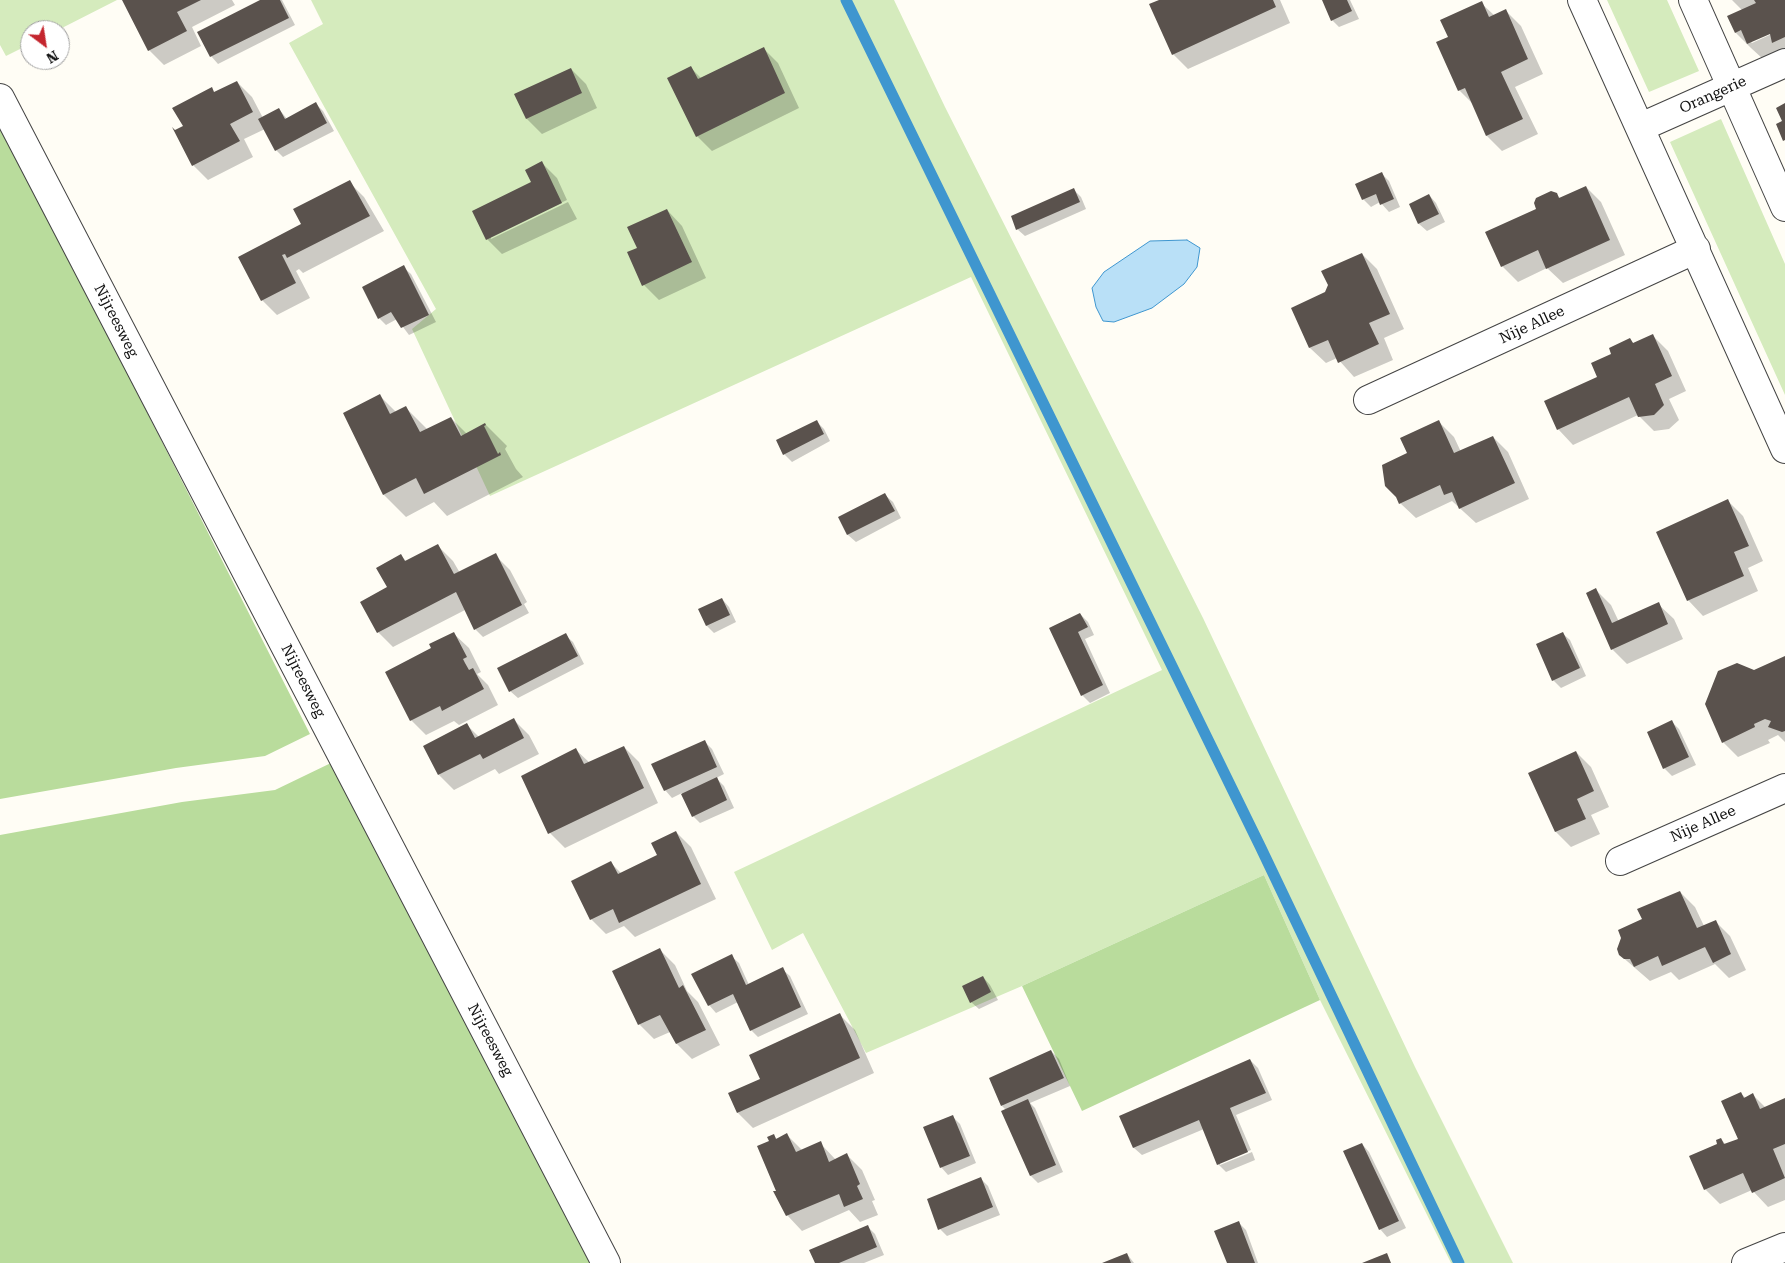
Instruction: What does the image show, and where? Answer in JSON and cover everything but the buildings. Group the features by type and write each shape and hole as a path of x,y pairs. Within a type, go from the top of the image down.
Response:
{"street":[{"path":"1582,0 1785,449"},
{"path":"1693,0 1785,207"},
{"name":"Orangerie","path":"1641,127 1785,63"},
{"name":"Nijreesweg","path":"0,98 606,1263"},
{"name":"Nije Allee","path":"1368,400 1696,249"},
{"name":"Nije Allee","path":"1620,861 1785,788"},
{"path":"1746,1263 1785,1247"}],"green space":[{"path":"0,0 117,0 70,24 70,20 20,20 20,49 6,56 0,45"},
{"path":"311,0 894,0 945,107 1203,618 1415,1067 1513,1263 1451,1263 1320,1000 1264,875 1022,986 866,1053 803,933 772,950 734,872 1162,670 971,277 490,496 412,329 436,309 289,43 323,24"},
{"path":"1607,0 1667,0 1699,71 1649,92"},
{"path":"1721,119 1785,264 1785,395 1670,142"},
{"path":"0,128 28,177 310,734 265,756 176,768 0,799"},
{"path":"333,762 592,1263 0,1263 0,835 182,802 275,790"},
{"path":"1264,875 1320,1000 1082,1111 1022,986"}],"water":[{"path":"1187,240 1200,248 1197,267 1184,284 1152,308 1114,322 1103,321 1096,307 1092,288 1104,272 1150,241"}],"waterway":[{"path":"846,0 1260,846 1459,1263"}]}
